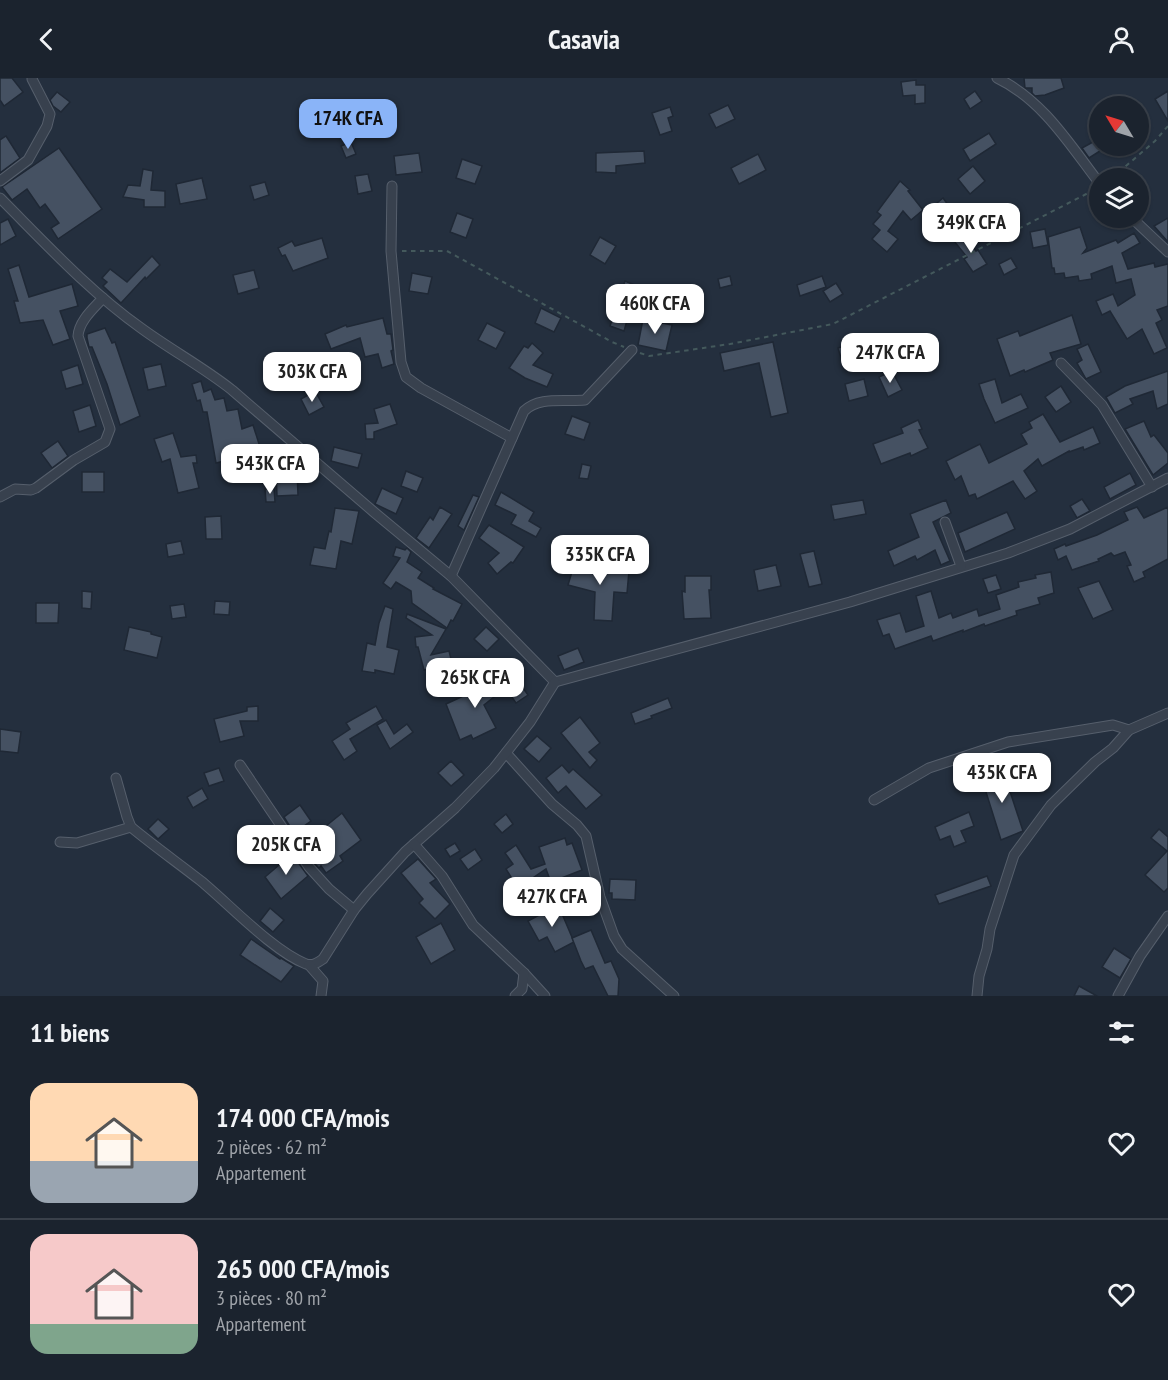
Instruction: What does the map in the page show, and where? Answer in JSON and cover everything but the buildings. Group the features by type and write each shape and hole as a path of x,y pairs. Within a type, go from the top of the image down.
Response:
{"street":[{"path":"996,78 1021,91 1035,104 1055,125 1089,171"},
{"path":"0,181 28,160 49,120 50,114 32,79"},
{"path":"392,186 391,251 401,362 406,377 421,388 512,438"},
{"path":"0,198 103,298 142,329 232,390 451,576 555,682"},
{"path":"1143,228 1168,252"},
{"path":"0,497 15,489 36,488 74,460 105,442 109,436 110,429 78,336 78,328 103,298"},
{"path":"451,576 524,411 530,405 540,402 585,400 632,350"},
{"path":"1061,363 1102,405 1152,487"},
{"path":"309,965 316,964 323,959 354,910 414,844 455,808 506,753 530,722 555,682 850,602 1008,553 1070,529 1168,478"},
{"path":"945,522 961,566"},
{"path":"977,996 990,928 1014,855 1051,805 1095,762 1113,748 1129,730 1168,713"},
{"path":"874,801 929,768 1008,742 1113,725 1129,730"},
{"path":"506,753 552,804 577,825 586,836 600,897 614,936 622,949 674,996"},
{"path":"240,765 309,867 329,890 354,910"},
{"path":"116,778 131,827 200,881 269,940 309,965 323,981 321,996"},
{"path":"60,842 77,843 131,827"},
{"path":"414,844 442,876 473,925 545,996"},
{"path":"1118,996 1140,956 1168,916"},
{"path":"515,996 522,988 524,973"}],"path":[{"path":"1124,168 1155,141 1168,126"},
{"path":"391,251 447,251 612,342 649,356 730,344 833,324 1089,192"}]}
